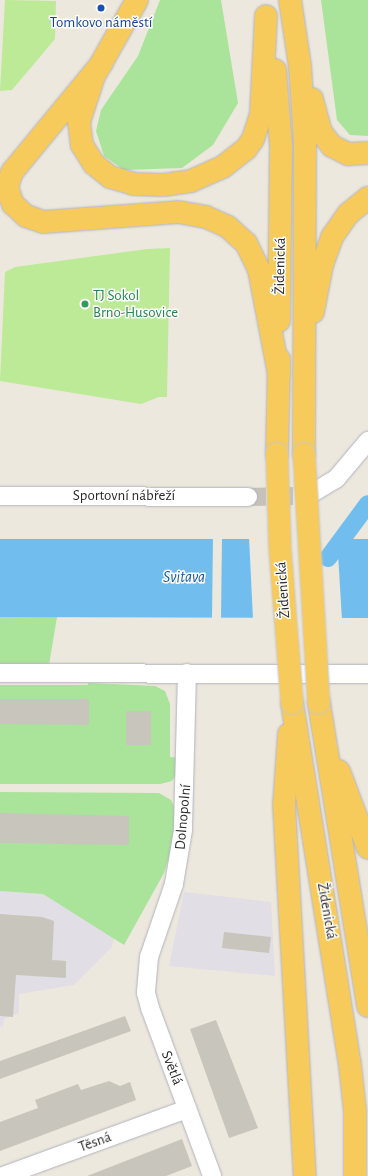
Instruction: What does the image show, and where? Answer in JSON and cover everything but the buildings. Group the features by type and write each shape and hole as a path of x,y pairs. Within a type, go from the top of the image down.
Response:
{"highway":[{"path":"137,0 87,91 79,122 82,145 94,164 110,177 134,184 163,185 191,180 232,162 253,139 261,114 264,8"},
{"path":"292,6 320,132 339,151 356,155 368,153"},
{"name":"Židenická","path":"292,6 305,149 303,368 304,454 319,703 368,1006"},
{"name":"Židenická","path":"264,8 274,64 281,146 277,454 280,549 292,703 345,1026 355,1111 355,1176"},
{"path":"102,63 12,172 7,187 13,204 26,216 43,222 178,212 206,217 228,227 246,243 259,270 279,374"},
{"path":"303,368 326,251 340,224 368,198"},
{"path":"292,703 284,804 305,1176"},
{"path":"319,703 333,753 368,848"},
{"path":"300,1088 318,1176"}],"street":[{"path":"314,492 336,479 368,441"},
{"name":"Sportovní nábřeží","path":"0,496 248,497"},
{"path":"0,673 368,674"},
{"name":"Dolnopolní","path":"149,957 174,884 183,830 187,673"},
{"name":"Světlá","path":"149,957 146,993 150,1008 212,1176"},
{"name":"Těsná","path":"4,1176 187,1108"}],"shaded area":[{"path":"0,891 43,894 114,938 112,947 74,985 19,994 19,1013 4,1019 3,1027 0,1026"},
{"path":"184,892 271,902 275,976 169,966"}],"green space":[{"path":"5,0 56,1 55,39 12,90 0,91"},
{"path":"160,0 221,0 238,103 213,145 182,168 124,170 104,156 96,131 101,110 138,56"},
{"path":"321,0 368,0 368,136 350,135 337,120"},
{"name":"TJ Sokol Brno-Husovice","path":"170,248 167,397 159,397 141,404 0,381 5,272 15,267 147,249"},
{"path":"0,617 57,617 49,665 0,665"},
{"path":"88,683 155,686 165,691 170,704 170,757 180,758 180,768 172,781 160,784 0,784 0,685 88,685"},
{"path":"0,792 159,793 171,800 176,810 171,851 164,873 124,945 43,894 0,891"}],"water":[{"name":"Svitava","path":"0,539 368,539 368,618 0,617"}],"pier":[{"path":"213,537 222,537 221,618 212,618"},
{"path":"249,537 337,537 342,620 253,619"}],"waterway":[{"path":"328,558 368,504"}],"tunnel":[{"path":"248,497 296,496 314,492"}],"place":[{"name":"Tomkovo náměstí","path":"101,8"},
{"name":"TJ Sokol Brno-Husovice","path":"85,304"}]}
